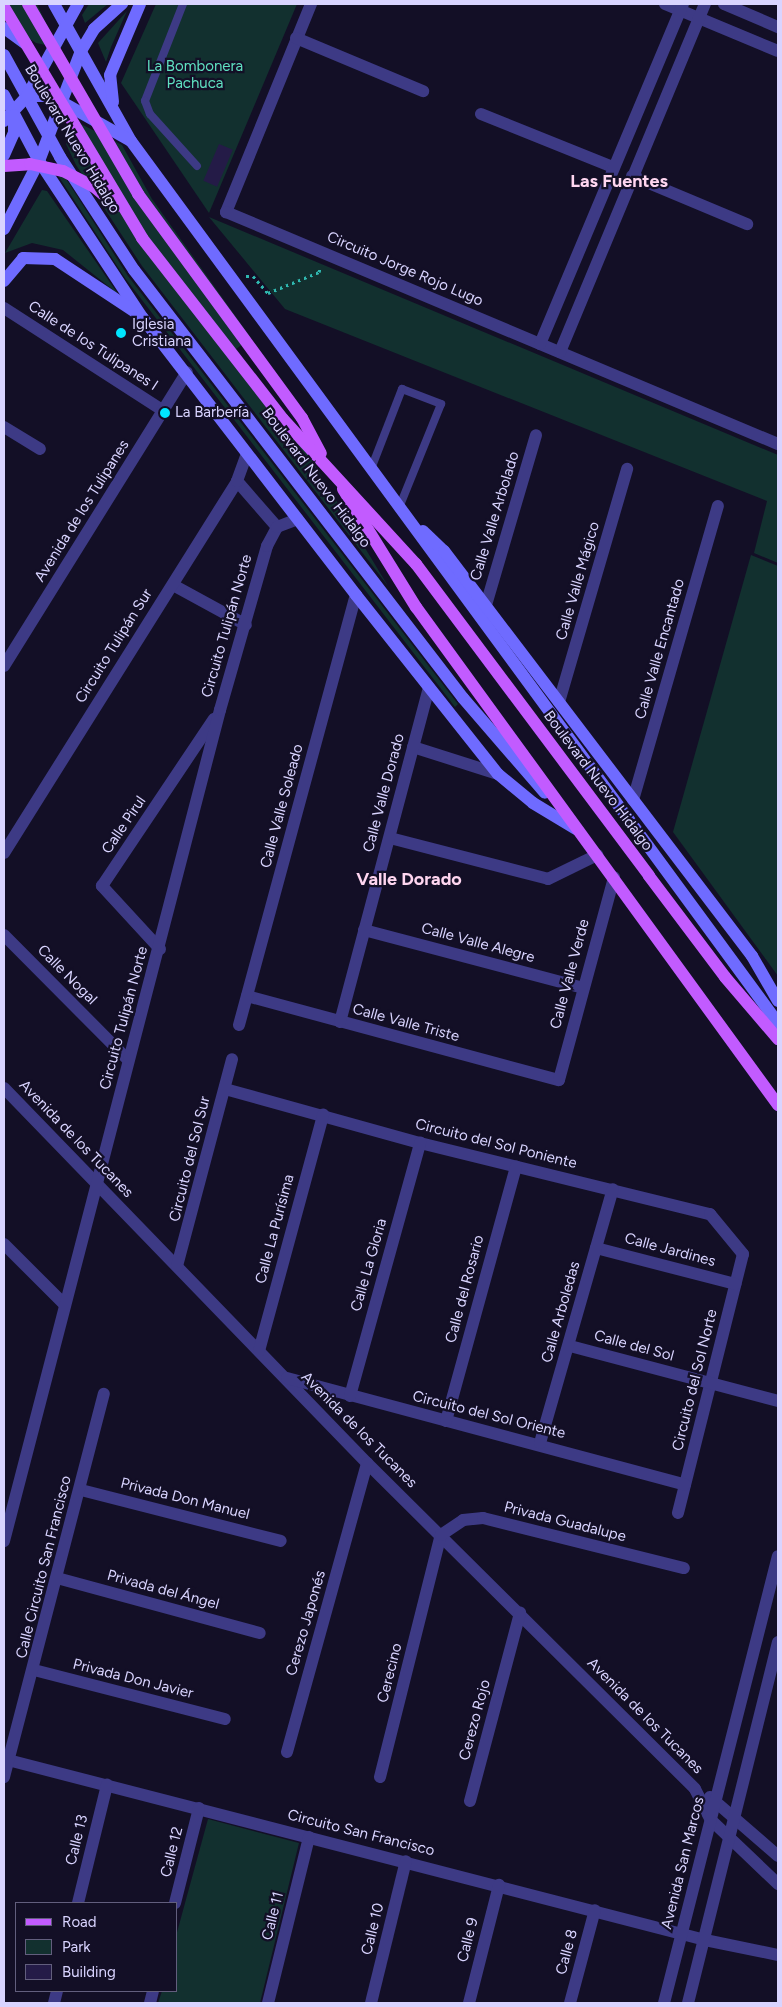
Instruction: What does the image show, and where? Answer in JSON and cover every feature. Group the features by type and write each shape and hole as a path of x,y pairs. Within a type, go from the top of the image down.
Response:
{"main road":[{"name":"Boulevard Nuevo Hidalgo","path":"28,4 138,194 302,418 402,587 482,692 576,829"},
{"name":"Boulevard Nuevo Hidalgo","path":"54,4 131,141 398,508 778,1023"},
{"path":"9,117 27,96 78,4"},
{"path":"4,229 39,161 60,101 81,51 94,29 122,4"},
{"path":"115,112 110,75 140,4"},
{"name":"Boulevard Nuevo Hidalgo","path":"4,7 125,212 283,419 416,564 724,977 778,1039"},
{"path":"4,28 48,58 64,59 81,51"},
{"name":"Boulevard Nuevo Hidalgo","path":"4,55 48,135 134,270 463,698 576,829 614,877 778,1104"},
{"path":"4,71 27,96 47,96 60,101 131,141"},
{"path":"4,95 14,133 4,155"},
{"path":"9,117 142,317 187,372 247,454 429,688 498,774 534,803 576,829"},
{"path":"4,166 30,164 62,171 93,186 125,212"},
{"path":"4,281 24,258 55,259 142,317"},
{"name":"Boulevard Nuevo Hidalgo","path":"398,508 444,551 486,605 752,956 778,1001"}],"street":[{"name":"Circuito Jorge Rojo Lugo","path":"311,4 226,212 778,444"},
{"path":"665,4 682,7 699,18 778,51"},
{"path":"560,352 705,4"},
{"path":"724,4 778,27"},
{"path":"540,344 682,7"},
{"path":"296,38 423,91"},
{"path":"652,76 671,85"},
{"path":"481,114 613,167"},
{"path":"632,176 747,224"},
{"path":"575,260 594,268"},
{"name":"Calle de los Tulipanes I","path":"4,308 164,411"},
{"name":"Avenida de los Tulipanes","path":"5,660 187,372"},
{"path":"4,427 40,449"},
{"name":"Calle Valle Arbolado","path":"486,605 536,436"},
{"name":"Circuito Tulipán Sur","path":"4,853 236,482 247,454"},
{"name":"Calle Valle Mágico","path":"560,702 627,469"},
{"path":"236,482 277,527 298,519"},
{"name":"Calle Valle Encantado","path":"633,800 718,506"},
{"name":"Circuito Tulipán Norte","path":"4,1534 128,1060 160,949 220,710 246,625 267,546 277,527"},
{"path":"173,584 246,625"},
{"name":"Calle Valle Soleado","path":"240,1025 246,996 356,595"},
{"name":"Calle Valle Dorado","path":"340,1022 429,688"},
{"name":"Calle Pirul","path":"160,949 102,886 220,710"},
{"path":"413,747 498,774"},
{"path":"390,838 548,879 597,855"},
{"name":"Calle Valle Verde","path":"559,1080 614,877"},
{"name":"Calle Valle Alegre","path":"364,930 583,988"},
{"name":"Calle Nogal","path":"4,935 128,1060"},
{"name":"Calle Valle Triste","path":"246,996 559,1080"},
{"name":"Circuito del Sol Sur","path":"177,1266 232,1059"},
{"name":"Avenida de los Tucanes","path":"4,1088 367,1463 695,1789 716,1800 778,1856"},
{"name":"Circuito del Sol Poniente","path":"225,1089 420,1143 710,1214 742,1254"},
{"name":"Calle La Purísima","path":"259,1351 322,1115"},
{"name":"Calle La Gloria","path":"350,1396 420,1143"},
{"name":"Calle del Rosario","path":"446,1421 516,1166"},
{"name":"Calle Arboledas","path":"540,1443 570,1346 614,1189"},
{"path":"4,1244 65,1305"},
{"name":"Calle Jardines","path":"596,1248 735,1284"},
{"name":"Circuito del Sol Norte","path":"678,1513 742,1254"},
{"name":"Calle del Sol","path":"570,1346 778,1401"},
{"name":"Circuito del Sol Oriente","path":"284,1378 446,1421 540,1443 685,1485"},
{"name":"Calle Circuito San Francisco","path":"4,1777 34,1670 104,1394"},
{"name":"Cerezo Japonés","path":"287,1752 367,1463"},
{"name":"Privada Don Manuel","path":"80,1490 281,1541"},
{"name":"Privada Guadalupe","path":"441,1535 463,1520 482,1518 684,1568"},
{"name":"Cerecino","path":"380,1777 432,1578 441,1535"},
{"name":"Avenida San Marcos","path":"664,2003 778,1556"},
{"name":"Privada del Ángel","path":"57,1578 260,1633"},
{"name":"Cerezo Rojo","path":"470,1801 520,1613"},
{"path":"688,2003 736,1818 778,1642"},
{"name":"Privada Don Javier","path":"34,1670 225,1719"},
{"name":"Circuito San Francisco","path":"8,1760 499,1885 705,1940 778,1955"},
{"name":"Calle 13","path":"78,1902 107,1785"},
{"name":"Avenida de los Tucanes","path":"695,1789 711,1820 730,1841 778,1884"},
{"name":"Calle 12","path":"175,1902 199,1808"},
{"name":"Calle 11","path":"268,2003 309,1837"},
{"name":"Calle 10","path":"371,2003 406,1862"},
{"name":"Calle 9","path":"469,2003 499,1885"},
{"name":"Calle 8","path":"570,2003 595,1910"}],"lane":[{"path":"183,4 145,101 150,114 197,166"},
{"path":"371,469 402,389 441,404 398,508"}],"path":[{"path":"240,268 268,293 319,272 326,254"}],"green space":[{"path":"4,4 37,4 53,39 46,45 36,43 10,26 4,21"},
{"path":"89,4 108,4 85,23 82,15"},
{"name":"La Bombonera Pachuca","path":"156,4 297,4 209,213 121,83"},
{"path":"127,11 111,47 106,62 98,43"},
{"path":"68,123 79,123 122,145 152,199 251,338 236,349 284,414 388,586 142,266 76,165 66,144"},
{"path":"57,174 63,174 128,276 458,704 455,707 125,278"},
{"path":"42,190 47,191 118,294 63,250 32,243 5,253"},
{"path":"209,217 778,455 778,563 754,553 767,501 285,309"},
{"path":"751,555 778,566 778,976 673,832"},
{"path":"208,1819 299,1843 260,2003 158,2003 162,1992 178,1992 178,1929"}],"building":[{"path":"219,144 233,150 217,187 203,181"}],"place":[{"name":"Iglesia Cristiana","path":"121,333"},
{"name":"La Barbería","path":"165,413"}],"district":[{"name":"Las Fuentes","path":"619,181"},
{"name":"Valle Dorado","path":"409,879"}]}
